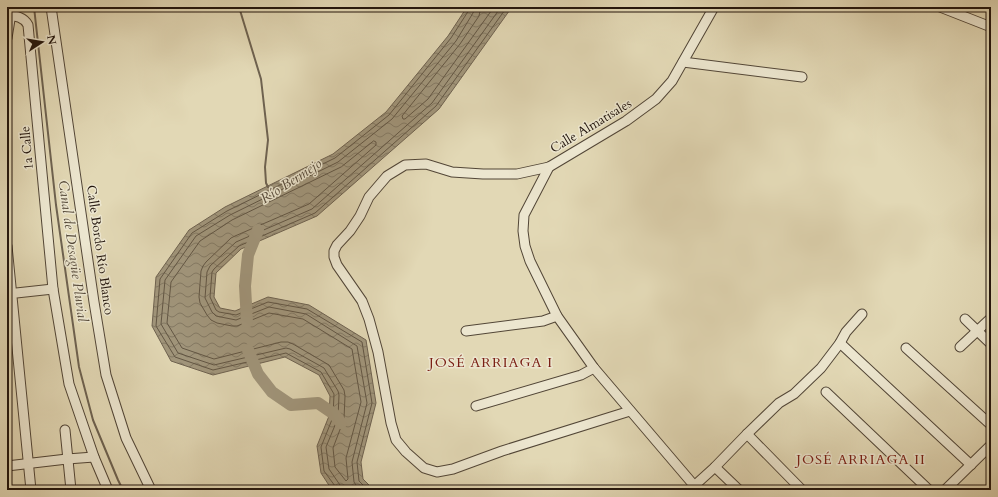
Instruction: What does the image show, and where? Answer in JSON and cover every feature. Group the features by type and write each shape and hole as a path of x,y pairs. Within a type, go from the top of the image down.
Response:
{"street":[{"name":"Calle Bordo Río Blanco","path":"51,7 106,375 126,438 151,490"},
{"name":"Calle Almatisales","path":"696,488 594,368 557,316 530,261 525,246 523,231 524,215 549,167 626,121 656,99 672,81 714,7"},
{"path":"940,7 991,27"},
{"path":"7,38 10,12"},
{"name":"1a Calle","path":"10,12 25,20 29,31 53,289"},
{"path":"683,62 802,77"},
{"path":"549,167 517,174 483,174 452,172 426,164 405,165 387,176 369,197 360,216 350,231 337,245 334,251 334,257 337,265 362,301 369,320 378,352 391,423 396,440 406,452 424,468 437,472 454,469 502,451 630,411"},
{"path":"7,246 9,294 31,490"},
{"path":"9,294 53,289 69,384 94,457 108,490"},
{"path":"696,488 747,434 779,403 794,394 821,368 840,343 846,332 862,314"},
{"path":"466,331 543,321 557,316"},
{"path":"960,347 991,318"},
{"path":"966,319 991,344"},
{"path":"840,343 971,465"},
{"path":"906,348 991,425"},
{"path":"476,406 580,375 594,368"},
{"path":"826,392 929,490"},
{"path":"65,430 71,490"},
{"path":"747,434 802,490"},
{"path":"945,490 991,445"},
{"path":"7,466 94,457"},
{"path":"715,467 739,490"}],"water":[{"path":"467,7 512,7 439,109 317,216 241,249 216,273 214,297 220,308 235,311 268,297 309,305 366,340 376,403 361,462 363,479 374,490 332,490 321,473 317,446 329,416 330,396 319,375 285,357 213,375 171,361 152,326 156,277 189,230 225,207 333,154 386,112 448,36"}],"waterway":[{"name":"Canal de Desagüe Pluvial","path":"34,7 56,205 79,367 93,420 123,490"},
{"path":"239,7 261,79 268,140 265,167 266,183 268,187"},
{"name":"Río Bermejo","path":"247,322 245,286 248,255 258,230"},
{"name":"Río Bermejo","path":"248,350 258,374 272,392 291,405 318,403 334,414 341,423"}],"district":[{"name":"JOSÉ ARRIAGA I","path":"491,362"},
{"name":"JOSÉ ARRIAGA II","path":"861,459"}]}
